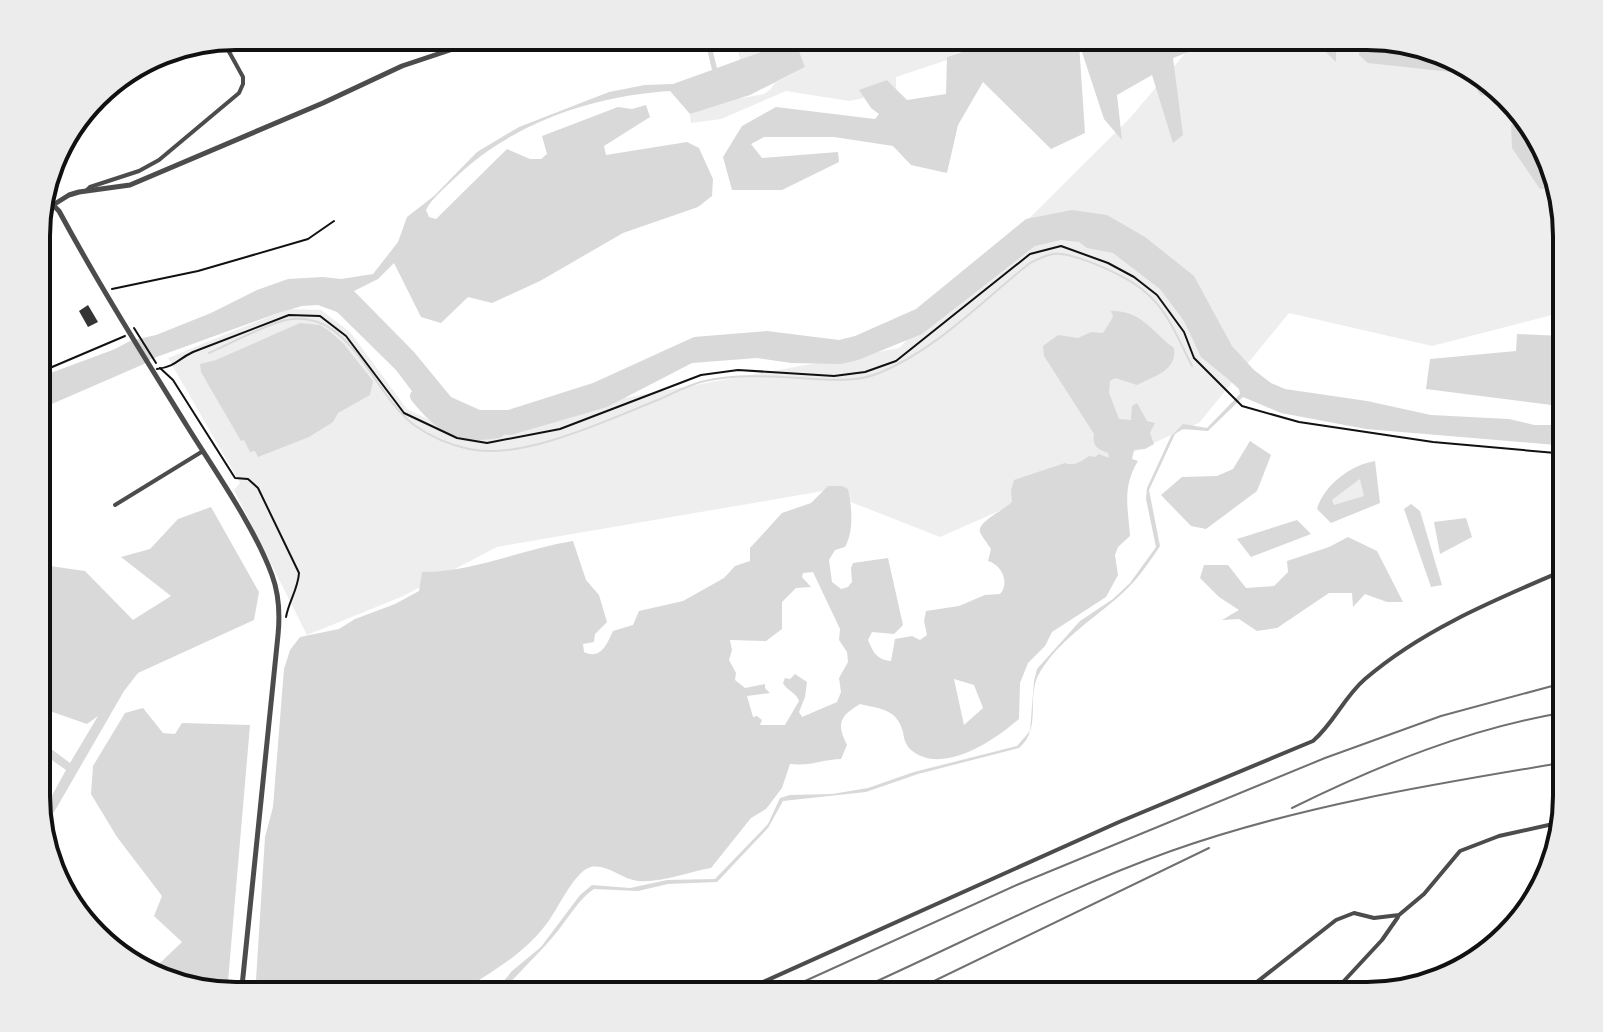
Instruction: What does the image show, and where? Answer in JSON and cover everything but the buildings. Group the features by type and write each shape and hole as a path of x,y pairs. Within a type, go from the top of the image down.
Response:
{"street":[{"path":"86,191 159,160 239,93 243,77 228,50"},
{"path":"53,205 69,195 130,185 402,66 450,50"},
{"path":"53,205 103,292 124,324 136,334 150,367 203,451 266,562 278,598 279,623 270,725 242,982"},
{"path":"115,505 203,451"},
{"path":"763,982 1119,822 1313,741 1325,731 1361,682 1408,646 1465,615 1553,575"},
{"path":"1257,982 1336,920 1354,913 1374,918 1399,915 1411,908 1460,851 1499,836 1550,825"},
{"path":"1343,982 1382,940 1399,915"}],"path":[{"path":"103,292 130,283 198,271 308,239 334,221"},
{"path":"159,368 176,365 193,352 289,315 320,316 346,336 404,413 457,438 487,443 560,429 701,375 738,370 834,376 865,372 896,361 1030,254 1061,246 1108,263 1134,277 1157,295 1184,332 1194,358 1242,406 1299,422 1433,442 1553,453"},
{"path":"50,368 125,336 124,324"},
{"path":"136,334 159,368 173,380 235,478 248,479 258,488 299,573 298,584 289,600 285,627"}],"shaded area":[{"path":"707,50 712,50 717,68 766,50 799,50 805,67 750,95 690,114 670,91 583,106 502,142 455,178 426,210 429,217 436,219 507,149 530,159 541,159 547,154 542,136 618,107 632,109 646,105 650,117 604,146 606,155 687,142 699,148 713,179 712,196 698,207 623,233 540,281 492,303 468,297 441,323 421,317 394,263 378,279 354,291 414,352 451,397 480,410 508,410 593,383 694,337 767,331 839,340 855,336 916,309 1026,219 1072,210 1107,215 1145,237 1194,276 1232,346 1271,383 1285,389 1367,401 1431,415 1553,425 1553,445 1366,429 1281,413 1243,397 1208,431 1182,429 1175,434 1149,490 1160,546 1129,587 1075,632 1047,661 1036,681 1030,731 1034,681 1037,669 1080,621 1113,599 1130,583 1156,547 1146,499 1147,488 1171,436 1183,424 1207,428 1240,394 1239,389 1201,357 1184,321 1160,289 1113,253 1087,248 1079,242 1061,240 1035,246 922,334 858,360 841,364 791,363 757,358 692,363 607,407 511,435 468,431 436,417 396,370 337,312 318,305 278,313 151,359 50,405 50,373 130,341 156,335 288,279 341,279 373,274 398,242 407,217 434,196 477,152 519,127 609,92 645,85 673,84 712,70"},
{"path":"738,50 765,50 740,60"},
{"path":"799,50 964,50 947,57 947,60 896,77 896,89 887,80 860,91 864,98 849,101 786,91 721,119 691,123 690,114 726,101 764,94 775,83 805,67"},
{"path":"968,50 1079,50 1085,133 1051,149 983,82 958,125 947,173 911,165 893,146 834,137 764,137 751,144 762,158 838,152 839,162 782,190 732,190 723,157 742,126 776,107 875,119 879,114 859,90 887,80 907,100 946,94 947,57"},
{"path":"1081,50 1194,50 1173,58 1183,135 1173,143 1152,75 1117,95 1122,140 1104,119"},
{"path":"1188,50 1367,50 1415,56 1449,69 1470,81 1498,105 1534,154 1543,176 1553,224 1553,315 1432,346 1289,313 1199,423 940,537 823,491 497,547 401,597 307,635 234,490 240,483 168,358 288,309 321,310 350,332 407,409 446,428 899,348 1129,119"},
{"path":"1336,50 1336,62 1325,51"},
{"path":"1359,50 1367,50 1415,56 1455,72 1368,63 1359,55"},
{"path":"1514,124 1528,143 1546,188 1540,189 1512,148 1511,125"},
{"path":"1111,311 1121,312 1138,318 1174,348 1172,362 1157,375 1137,385 1115,378 1110,381 1109,393 1119,419 1131,420 1132,406 1137,403 1147,421 1155,423 1150,433 1154,444 1134,450 1132,459 1138,461 1127,497 1130,536 1118,547 1115,555 1118,575 1106,597 1052,632 1045,646 1028,663 1020,683 1019,719 1008,728 967,753 952,758 923,757 910,749 900,724 892,714 860,704 848,712 842,721 847,745 841,759 790,764 782,788 766,809 751,818 711,868 665,879 638,881 603,868 591,867 574,881 550,919 532,940 512,958 476,982 256,982 265,837 273,807 284,669 290,650 300,637 339,629 355,619 395,604 419,591 422,572 460,568 573,541 586,580 599,595 607,622 595,634 594,642 583,644 584,652 595,654 603,649 613,631 633,625 639,611 683,601 724,578 735,566 750,561 750,548 782,513 811,503 828,486 842,486 848,489 851,527 845,547 835,550 829,560 832,582 841,589 848,587 852,582 853,563 888,558 903,625 894,634 872,632 868,640 876,655 891,661 895,639 912,636 920,640 927,635 924,621 926,611 959,606 985,595 1000,594 1003,590 1003,575 997,566 988,561 991,549 980,528 1012,502 1014,480 1065,463 1075,464 1089,456 1099,454 1109,458 1108,453 1095,445 1094,434 1044,356 1043,346 1058,335 1078,338 1091,332 1103,333 1113,317","holes":["813,572 840,629 839,640 847,652 848,662 839,678 841,692 837,702 802,717 799,712 807,682 795,674 790,679 785,678 783,683 799,701 785,725 760,725 762,720 753,717 747,696 770,693 765,684 745,688 735,680 736,673 729,660 732,650 730,640 766,641 782,629 782,602 796,588 811,587 802,577 803,573","954,679 974,685 983,708 964,725"]},
{"path":"300,323 320,325 343,343 373,381 370,395 338,413 333,422 309,437 258,457 255,451 250,452 244,440 241,441 201,372 200,364"},
{"path":"1517,334 1553,336 1553,405 1426,389 1430,359 1516,351"},
{"path":"1250,441 1271,455 1257,491 1206,529 1191,526 1161,495 1182,477 1217,476 1233,469"},
{"path":"1375,461 1380,503 1331,523 1317,509 1321,500 1332,484 1366,463","holes":["1360,479 1364,496 1334,505 1332,500"]},
{"path":"1361,478 1365,496 1334,506 1332,500"},
{"path":"1411,504 1420,511 1442,585 1431,587 1404,509"},
{"path":"211,507 259,592 254,620 138,673 124,691 52,816 50,799 66,770 50,759 50,748 70,763 98,716 87,724 50,711 50,566 85,571 133,620 171,596 121,557 150,549 178,519"},
{"path":"1466,518 1472,537 1440,554 1434,522"},
{"path":"1297,520 1311,534 1251,557 1237,539"},
{"path":"1348,537 1377,551 1403,602 1387,602 1365,594 1353,607 1352,593 1329,593 1277,628 1257,631 1239,619 1222,620 1239,610 1219,597 1200,578 1204,565 1228,565 1246,588 1274,586 1288,572 1287,561"},
{"path":"143,708 163,733 175,734 182,723 250,725 228,981 200,978 155,964 160,963 182,942 154,916 162,896 117,837 91,794 93,766 125,713"},
{"path":"1030,731 1019,748 918,774 866,792 783,801 768,828 717,882 668,884 638,891 594,889 511,982 503,982 541,947 580,895 592,885 630,888 667,880 715,879 768,824 780,798 868,788 914,772 1017,746"}],"waterway":[{"path":"209,353 277,322 308,320 328,327 344,339 399,411 420,429 469,449 514,449 592,427 705,381 745,376 838,380 871,376 900,363 939,338 1030,263 1044,256 1063,254 1127,279 1145,292 1167,317 1192,366"},
{"path":"417,396 435,416 452,428 472,433 498,431"}],"railway":[{"path":"803,982 1019,884 1325,758 1441,716 1553,686"},
{"path":"1292,808 1426,750 1495,728 1553,715"},
{"path":"874,982 1088,884 1219,835 1367,798 1553,764"},
{"path":"932,982 1209,848"}]}
